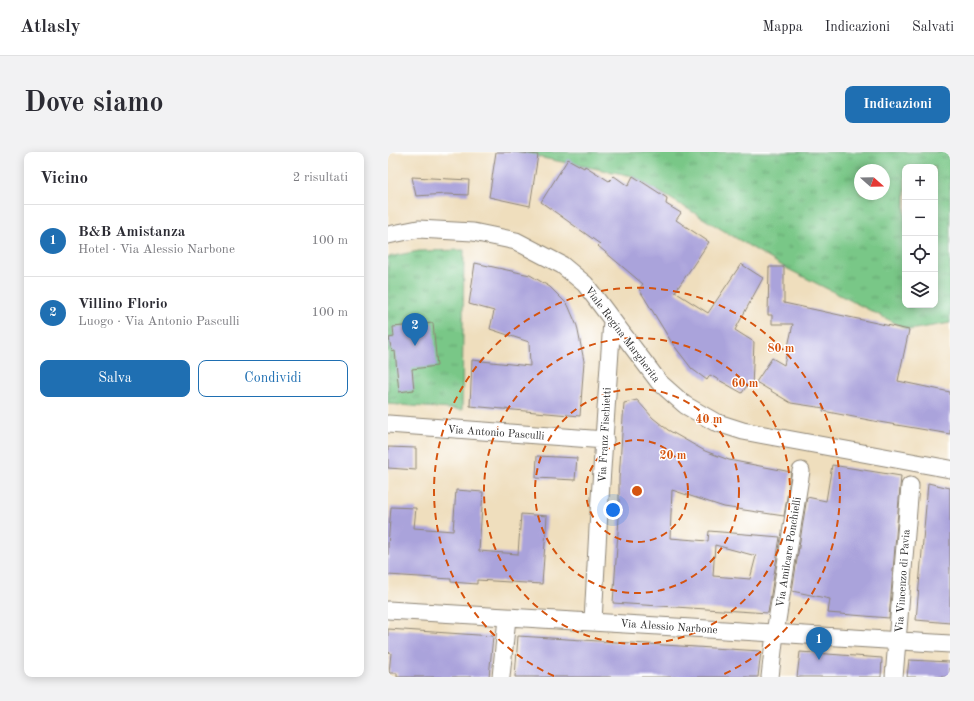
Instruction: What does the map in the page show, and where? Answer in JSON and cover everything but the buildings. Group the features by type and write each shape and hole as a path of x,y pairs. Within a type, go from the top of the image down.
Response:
{"street":[{"name":"Viale Regina Margherita","path":"388,235 418,229 474,232 516,241 562,265 585,284 659,382 685,405 715,422 743,431 950,469"},
{"name":"Via Franz Fischietti","path":"593,622 612,321"},
{"name":"Via Antonio Pasculli","path":"388,424 605,440"},
{"name":"Via Amilcare Ponchielli","path":"770,677 775,633 802,471"},
{"name":"Via Vincenzo di Pavia","path":"894,677 910,486"},
{"name":"Via Alessio Narbone","path":"388,610 950,644"},
{"path":"501,677 507,618"}],"green space":[{"path":"512,152 950,152 950,323 909,330 784,267 633,176"},
{"path":"464,250 462,410 388,404 388,257 419,251"}],"place":[{"name":"Villino Florio","path":"415,346"},
{"name":"B&B Amistanza","path":"819,660"}]}
